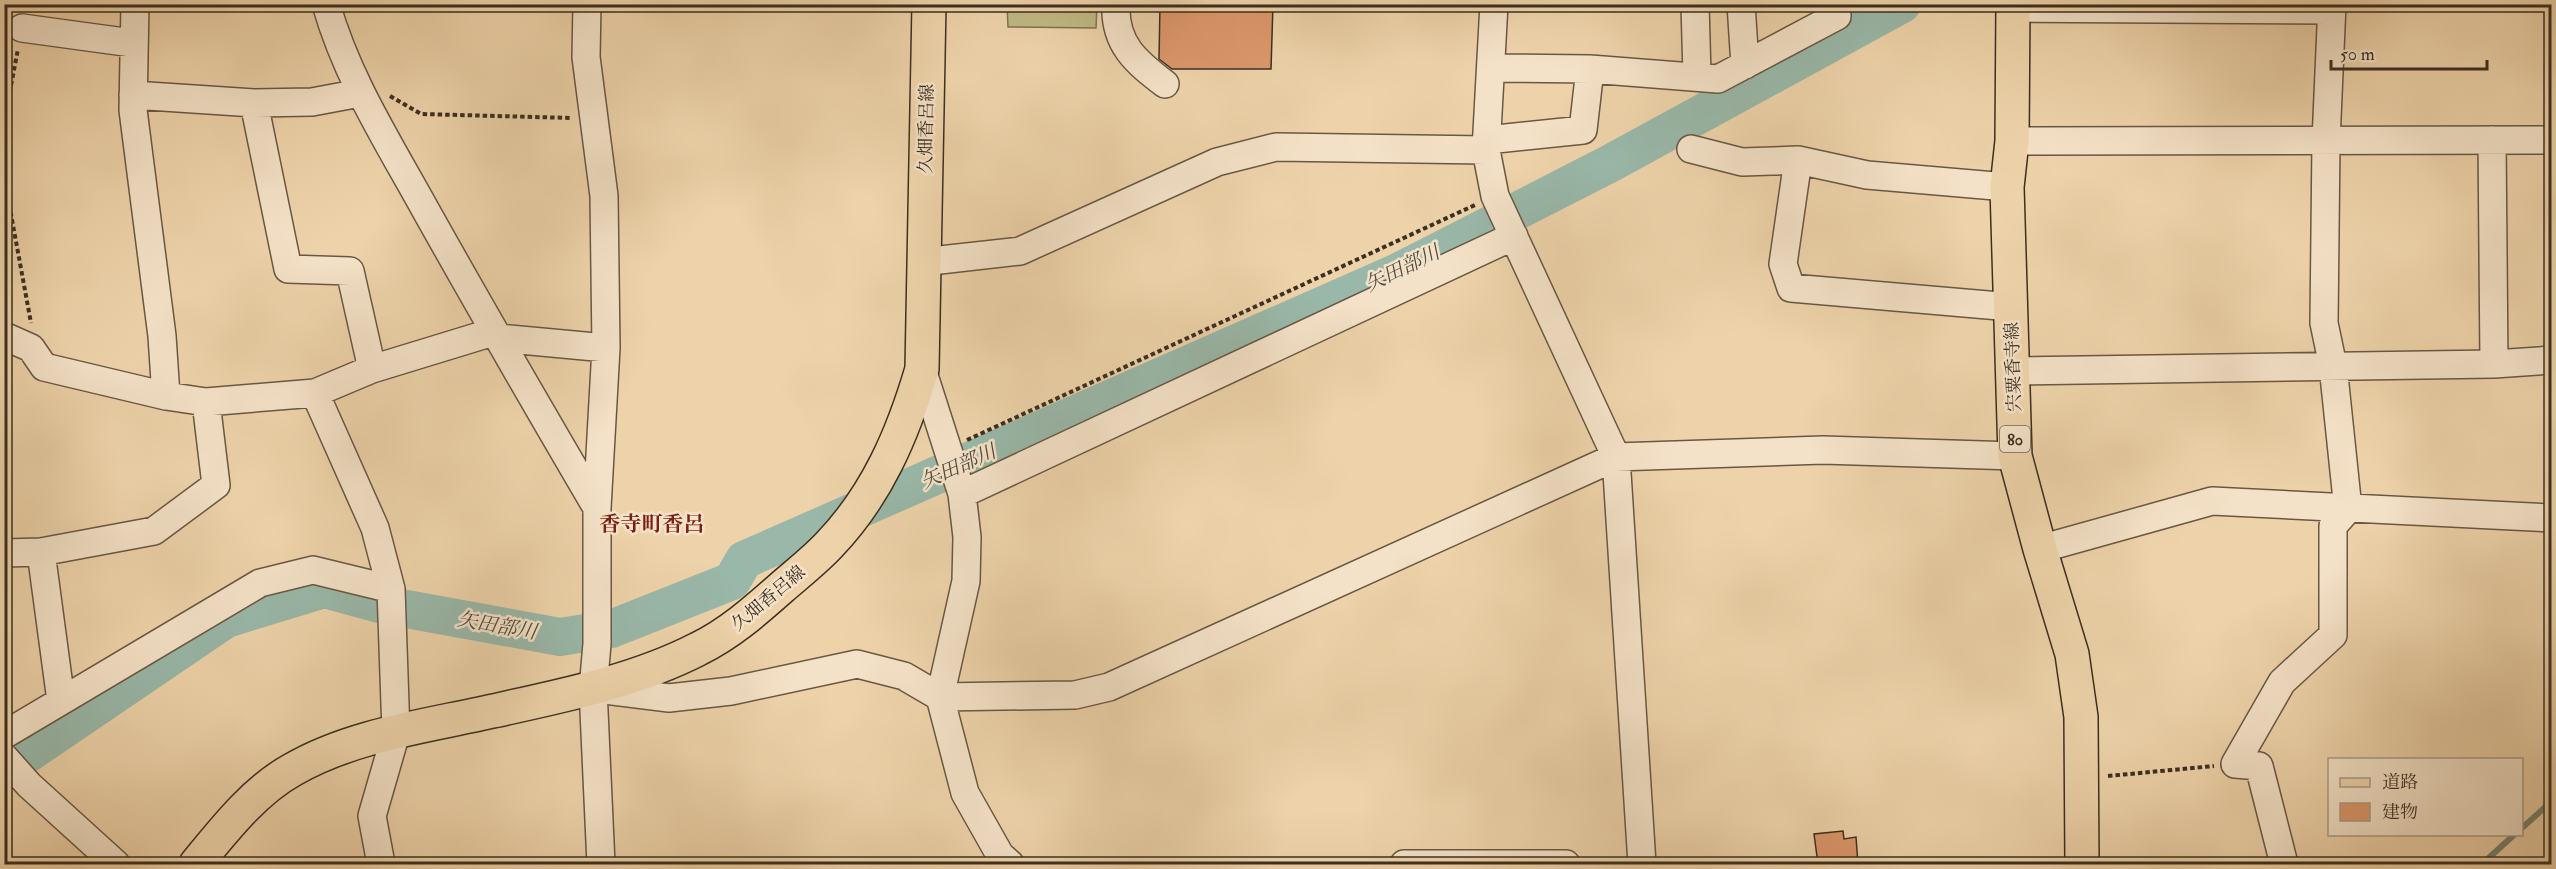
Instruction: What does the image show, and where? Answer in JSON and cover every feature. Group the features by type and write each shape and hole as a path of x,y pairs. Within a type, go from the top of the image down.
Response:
{"main road":[{"name":"久畑香呂線","path":"196,864 248,806 290,771 340,748 396,733 593,689 698,650 747,618 829,546 866,498 890,459 908,416 922,369 922,262 929,4"},
{"name":"宍粟香寺線","path":"2012,6 2012,141 2007,187 2015,456 2072,654 2081,717 2082,864"}],"street":[{"path":"135,4 132,43 133,95 162,336 165,396"},
{"path":"326,4 335,35 360,93 496,335 597,508"},
{"path":"587,4 586,57 604,196 606,348 597,508 597,644 593,689 600,864"},
{"path":"1116,4 1115,25 1135,61 1165,84"},
{"path":"1494,4 1486,145 1495,196 1616,457 1642,864"},
{"path":"1695,4 1697,76"},
{"path":"1741,4 1745,65"},
{"path":"1491,68 1590,69 1697,76 1718,80 1837,16 1836,4"},
{"path":"2012,6 2332,7 2326,141 2324,323 2333,366 2348,509 2333,526 2333,635 2282,682 2235,764 2259,766 2284,864"},
{"path":"22,28 132,43"},
{"path":"922,262 1020,251 1217,162 1276,147 1486,145 1583,130 1590,69"},
{"path":"133,95 254,103 312,102 360,93"},
{"path":"254,103 288,268 350,271 372,369"},
{"path":"2492,140 2494,364"},
{"path":"2012,141 2552,140"},
{"path":"1691,149 1742,162 1798,160 1867,175 2007,187"},
{"path":"1798,160 1783,264 1791,288 2011,307"},
{"path":"962,494 1514,236"},
{"path":"4,336 31,348 44,367 165,396 206,402 315,393 372,369 496,335 606,348"},
{"path":"2014,371 2494,364 2552,360"},
{"path":"922,369 962,494 967,537 966,581 940,697 965,793 1000,855 1010,864"},
{"path":"315,393 375,528 391,588 396,733 372,816 381,864"},
{"path":"4,553 41,552 154,531 216,485 206,402"},
{"path":"593,689 669,698 731,691 857,664 904,676 940,697 1075,695 1108,687 1616,457 1823,450 2015,456"},
{"path":"2040,549 2212,501 2552,518"},
{"path":"41,552 61,701"},
{"path":"4,735 260,583 313,570 391,588"},
{"path":"4,758 116,864"},
{"path":"1404,864 1566,864"}],"path":[{"path":"4,122 22,28"},
{"path":"360,93 383,92 421,114 594,119"},
{"path":"4,160 8,198 33,333 31,348"},
{"path":"948,449 1495,196"},
{"path":"2083,778 2235,764"}],"shaded area":[{"path":"1007,5 1097,5 1096,28 1008,27"}],"building":[{"path":"1160,4 1273,4 1271,69 1172,69 1159,59"},
{"path":"1843,831 1844,839 1856,837 1858,864 1818,864 1814,834"}],"waterway":[{"name":"矢田部川","path":"4,770 226,619 324,589 379,604 560,637 611,629 732,581 744,560 1396,273 1611,163 1902,4"},
{"path":"2523,827 2552,801"},
{"path":"2482,864 2513,836"}],"district":[{"name":"香寺町香呂","path":"652,524"}]}
